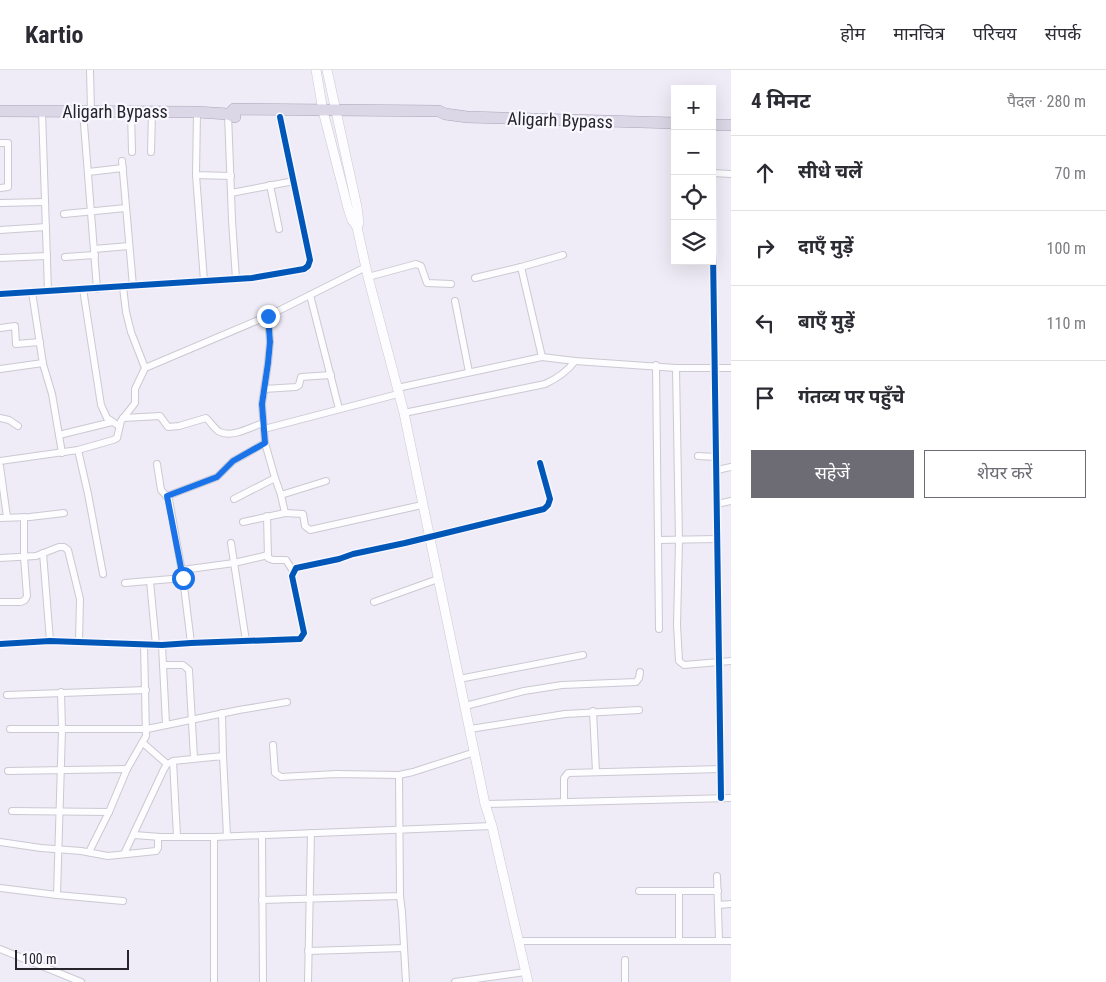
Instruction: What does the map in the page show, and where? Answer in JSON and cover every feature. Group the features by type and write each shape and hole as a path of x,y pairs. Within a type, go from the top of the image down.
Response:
{"highway":[{"name":"Aligarh Bypass","path":"0,111 88,109 198,112 229,114 235,117 280,117 324,114"},
{"name":"Aligarh Bypass","path":"229,114 234,109 337,115 438,118 445,114 671,123"},
{"path":"716,124 731,125"}],"main road":[{"path":"316,70 324,114 348,208 357,227 368,277 404,413 485,804 492,826 528,982"},
{"path":"328,70 357,207 359,223 357,227"}],"street":[{"path":"90,70 91,96 88,109 88,172 97,289"},
{"path":"0,105 0,111"},
{"path":"42,111 48,291"},
{"path":"131,111 132,152"},
{"path":"151,152 152,112"},
{"path":"198,112 196,175 204,282"},
{"path":"229,114 236,279"},
{"path":"0,294 204,282 304,269 308,266 310,260 280,117"},
{"path":"0,143 8,143 8,188 0,188"},
{"path":"88,172 123,164 133,286"},
{"path":"716,173 731,174"},
{"path":"196,175 231,176"},
{"path":"231,193 294,181"},
{"path":"270,186 279,230"},
{"path":"0,203 45,202"},
{"path":"64,214 126,208"},
{"path":"713,220 721,798"},
{"path":"0,230 46,227"},
{"path":"65,257 129,246"},
{"path":"475,278 521,268 563,255"},
{"path":"0,258 47,256"},
{"path":"368,277 416,264 421,266 427,283 451,284"},
{"path":"0,461 62,453 114,440 119,434 119,426 135,403 135,389 145,368 268,316 366,267"},
{"path":"521,268 542,357"},
{"path":"123,287 131,332 145,368"},
{"path":"83,289 100,404 107,418 119,426"},
{"path":"32,292 43,363 52,394 62,453"},
{"path":"310,294 339,409"},
{"path":"455,301 469,372"},
{"path":"268,316 270,342 262,404 263,426 265,443 274,478 281,495 284,513"},
{"path":"0,328 15,326 16,344 40,342"},
{"path":"124,418 160,416 168,427 179,426 206,418 220,432 231,434 339,409 469,372 542,357 676,368 731,368"},
{"path":"404,413 546,384 570,369 575,361"},
{"path":"0,369 43,363"},
{"path":"656,365 659,629"},
{"path":"676,368 679,541 677,625 679,661 684,665 731,661"},
{"path":"264,389 296,387 299,385 301,377 330,375"},
{"path":"0,418 9,420 18,426"},
{"path":"59,434 112,422"},
{"path":"167,496 217,477 233,461 265,443"},
{"path":"78,450 103,574"},
{"path":"698,456 716,457"},
{"path":"293,572 296,568 429,538 544,509 550,499 540,463"},
{"path":"157,464 161,490 167,496 183,574 190,642"},
{"path":"0,466 4,518 64,513"},
{"path":"717,470 731,467"},
{"path":"234,499 274,478"},
{"path":"281,495 326,481"},
{"path":"717,504 731,501"},
{"path":"243,522 284,513 303,514 307,529 313,529 422,505"},
{"path":"0,644 50,641 159,645 190,642 296,640 303,636 304,633 292,576 293,572 286,560 270,560 268,555 267,516"},
{"path":"0,602 21,602 27,596 24,557 24,517"},
{"path":"658,540 718,539"},
{"path":"231,543 246,641"},
{"path":"0,558 24,557 60,547 68,550 80,599 79,642"},
{"path":"42,553 50,641"},
{"path":"125,584 150,581 268,555"},
{"path":"374,602 438,579"},
{"path":"150,581 163,665 166,724"},
{"path":"89,852 109,812 127,769 143,743 147,729 144,644"},
{"path":"459,679 583,655"},
{"path":"163,665 183,665 187,667 194,758"},
{"path":"465,706 524,691 562,685 636,682 640,678 640,672"},
{"path":"7,695 146,690"},
{"path":"57,895 62,730 61,692"},
{"path":"10,729 147,729 222,713 287,702"},
{"path":"470,729 541,717 639,710"},
{"path":"593,712 596,772"},
{"path":"222,713 227,836"},
{"path":"143,743 170,763 177,836"},
{"path":"273,744 275,773 281,777 336,774 399,775 475,752"},
{"path":"170,763 194,758 223,756"},
{"path":"124,854 170,763"},
{"path":"8,771 127,769"},
{"path":"564,801 564,778 568,773 721,769"},
{"path":"399,775 400,896 406,982"},
{"path":"485,804 731,798"},
{"path":"12,812 109,812"},
{"path":"134,835 158,837 262,836 492,826"},
{"path":"308,982 311,833"},
{"path":"262,836 263,982"},
{"path":"0,842 89,852 108,856 156,851 158,848 158,837"},
{"path":"214,837 214,982"},
{"path":"717,876 719,940"},
{"path":"0,888 123,901"},
{"path":"639,891 718,891"},
{"path":"679,891 679,940"},
{"path":"262,900 400,896"},
{"path":"718,905 731,904"},
{"path":"518,942 731,940"},
{"path":"308,951 404,948"},
{"path":"0,949 80,982"},
{"path":"625,960 625,982"},
{"path":"454,982 525,972"},
{"path":"73,982 80,982"}],"cycle path":[{"path":"0,294 252,278 304,269 308,266 310,260 280,117"},
{"path":"713,220 721,798"},
{"path":"0,644 50,641 162,645 300,639 304,633 292,576 296,568 544,509 550,499 540,463"}],"route":[{"path":"183,578 167,496 217,477 233,461 265,443 262,404 270,342 268,316"}]}
